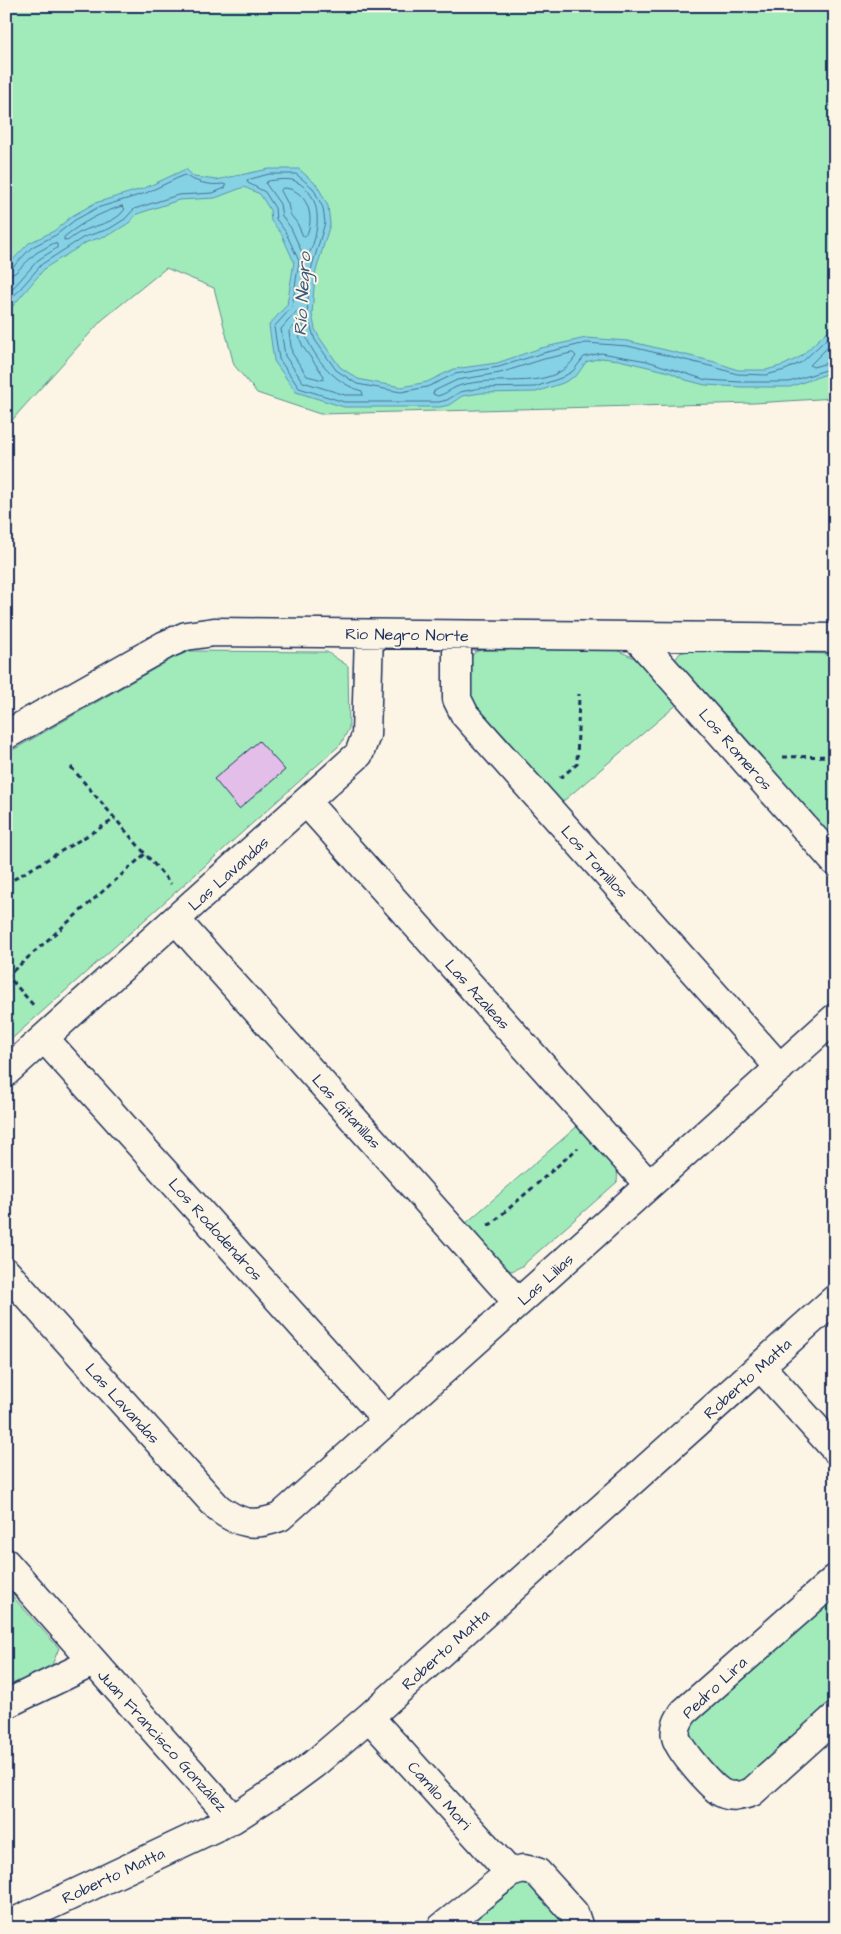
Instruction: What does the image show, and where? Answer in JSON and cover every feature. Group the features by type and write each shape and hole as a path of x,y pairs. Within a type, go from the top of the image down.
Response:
{"street":[{"name":"Rio Negro Norte","path":"6,735 165,645 186,636 214,632 835,638"},
{"name":"Las Lavandas","path":"6,1072 354,760 362,748 366,735 369,634"},
{"name":"Los Tomillos","path":"457,635 457,693 460,708 780,1068"},
{"name":"Los Romeros","path":"636,636 835,862"},
{"name":"Las Azaleas","path":"307,803 649,1185"},
{"name":"Las Gitanillas","path":"183,914 518,1303"},
{"name":"Las Lilias","path":"248,1523 260,1524 280,1517 835,1018"},
{"name":"Los Rododendros","path":"49,1033 387,1420"},
{"name":"Las Lavandas","path":"6,1272 218,1508 237,1520 248,1523"},
{"name":"Roberto Matta","path":"6,1926 233,1819 294,1779 369,1717 835,1298"},
{"path":"760,1366 835,1449"},
{"name":"Juan Francisco González","path":"6,1563 233,1819"},
{"name":"Pedro Lira","path":"835,1579 684,1712 676,1724 676,1736 682,1749 715,1788 723,1794 744,1795 752,1792 835,1717"},
{"name":"Juan Francisco González","path":"6,1704 93,1662"},
{"name":"Camilo Mori","path":"369,1717 510,1873"},
{"path":"441,1928 510,1873 523,1869 537,1872 574,1913 579,1928"}],"path":[{"path":"538,798 577,764 580,694"},
{"path":"742,756 835,756"},
{"path":"71,766 145,854 183,914"},
{"path":"6,884 115,819"},
{"path":"49,1033 7,975 145,854"},
{"path":"456,1233 491,1224 599,1129"}],"green space":[{"path":"6,6 835,6 835,398 754,403 320,414 257,393 234,365 214,288 166,268 102,320 6,428"},
{"path":"486,648 616,650 649,664 680,702 561,803 472,701 467,663 475,652"},
{"path":"190,651 327,652 348,666 349,728 341,744 6,1044 6,754 175,657"},
{"path":"688,651 835,654 835,850 674,661 680,653"},
{"path":"581,1123 611,1157 617,1173 617,1182 522,1266 512,1271 502,1268 465,1224"},
{"path":"6,1589 59,1648 50,1670 6,1692"},
{"path":"835,1592 835,1704 742,1787 734,1789 685,1740 685,1725"},
{"path":"515,1880 532,1880 571,1928 454,1928"}],"water":[{"name":"Río Negro","path":"186,169 194,177 216,180 269,169 299,169 317,185 328,206 330,224 315,274 312,314 315,329 340,367 358,379 402,387 427,382 454,369 497,363 541,348 586,338 628,341 715,362 738,370 766,370 784,365 800,357 835,324 835,371 790,387 705,385 686,380 669,372 619,360 601,358 586,362 577,375 563,383 536,392 481,393 462,396 449,405 440,407 344,407 296,392 274,361 269,325 287,305 294,262 281,233 271,221 270,210 260,194 244,187 215,198 179,200 137,214 129,223 111,234 87,242 45,268 6,314 6,267 29,243 54,231 72,216 95,203 145,188"}],"building":[{"path":"259,741 285,770 239,809 214,779"}]}
